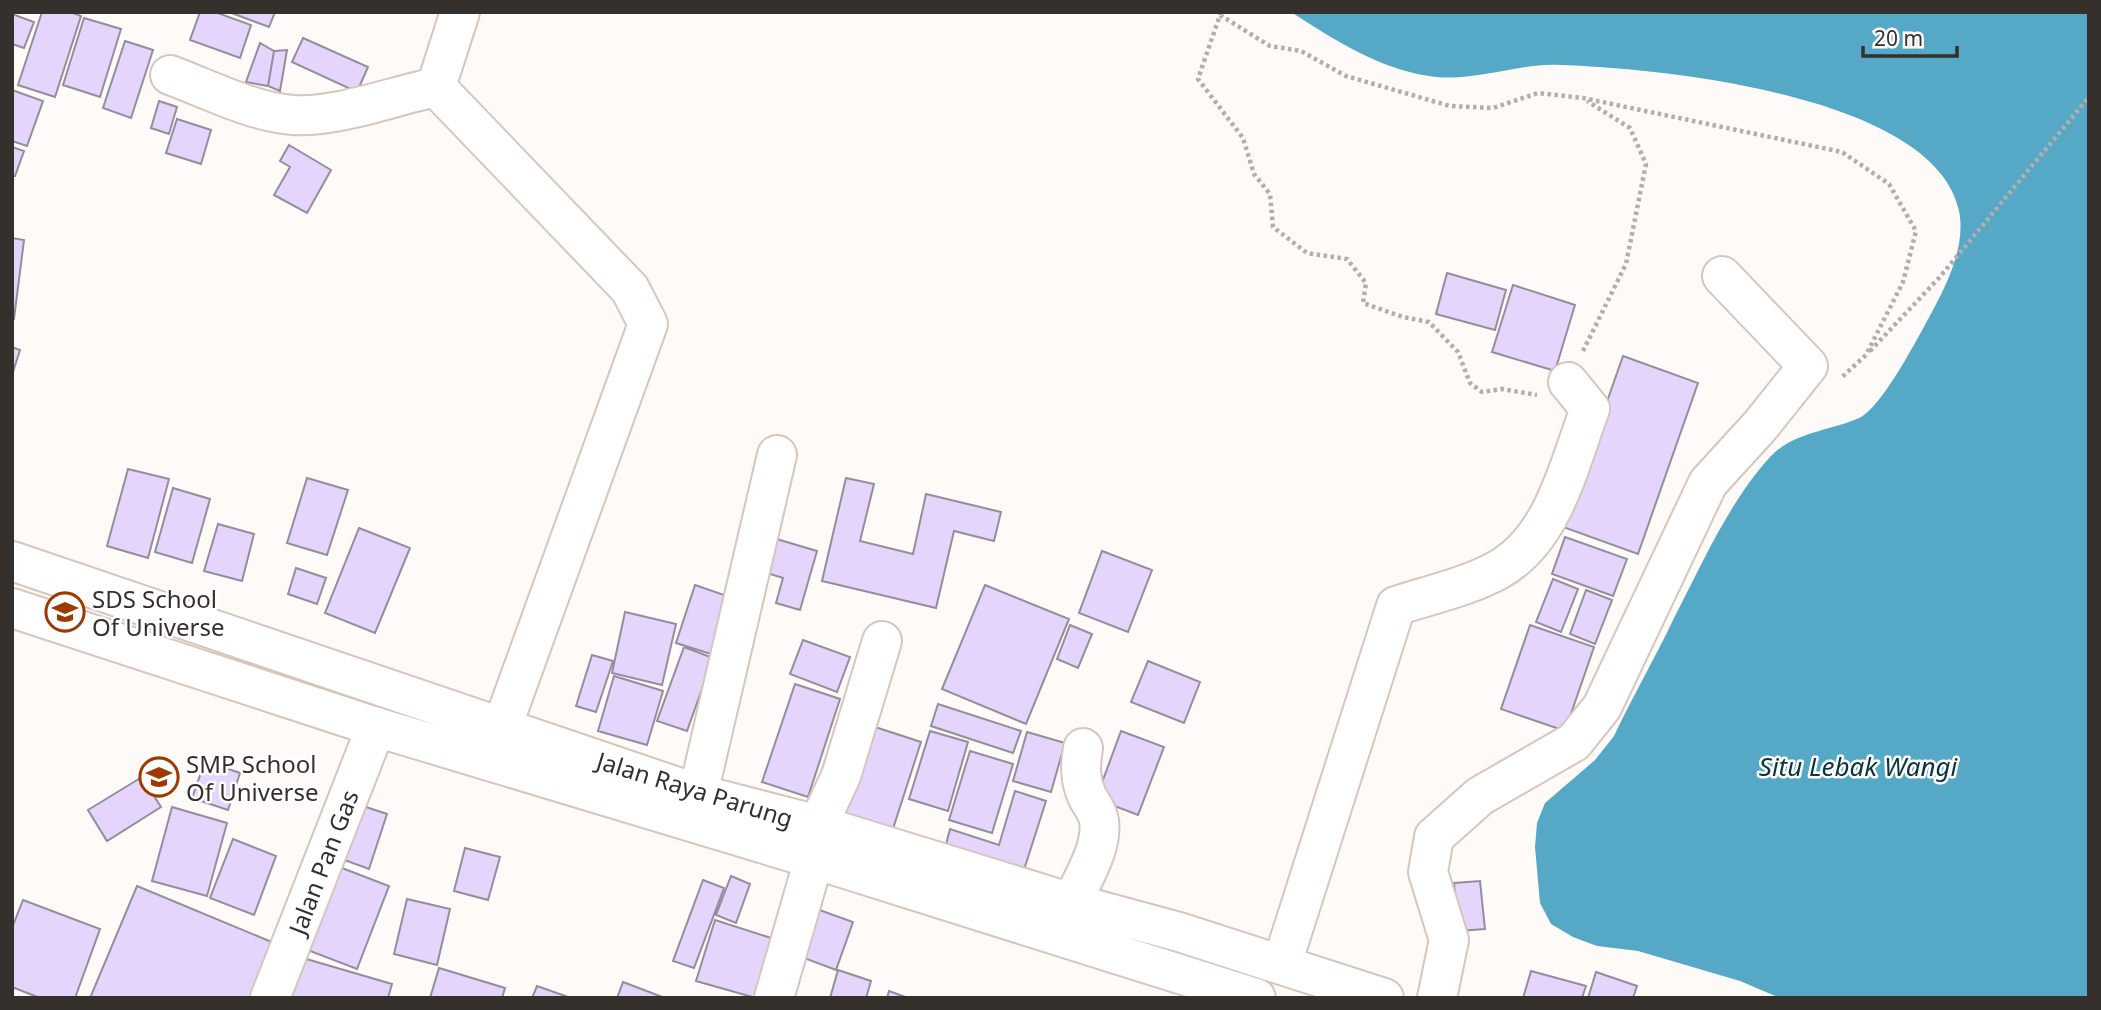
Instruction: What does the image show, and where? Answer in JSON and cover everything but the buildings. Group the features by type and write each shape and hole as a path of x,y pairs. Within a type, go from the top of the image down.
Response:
{"main road":[{"path":"436,87 460,12"},
{"path":"170,75 255,106 293,115 329,111 436,87"},
{"path":"436,87 630,289 648,324 502,727"},
{"path":"1437,998 1449,940 1428,872 1434,837 1480,796 1574,742 1602,707 1708,483 1760,426 1808,366 1722,276"},
{"path":"1282,964 1396,606 1489,575 1518,556 1532,542 1543,526 1558,493 1590,409 1568,382"},
{"path":"698,794 777,455"},
{"name":"Jalan Raya Parung","path":"12,561 698,794 816,842 1167,969 1256,998"},
{"name":"Jalan Raya Parung","path":"12,608 376,727 816,842 1072,903 1179,932 1384,998"},
{"path":"774,998 816,842 841,776 883,641"},
{"name":"Jalan Pan Gas","path":"270,998 376,727"},
{"path":"1072,903 1095,849 1100,828 1099,817 1088,797 1080,769 1083,748"},
{"path":"1167,969 1179,932"}],"path":[{"path":"1583,98 1630,128 1646,164 1626,264 1568,382 1535,395 1502,389 1482,392 1470,383 1458,352 1429,322 1403,317 1363,303 1366,283 1347,259 1307,253 1273,227 1270,194 1254,174 1243,138 1198,79 1221,14 1270,46 1301,51 1346,76 1450,106 1493,108 1538,93 1583,98 1842,152 1889,184 1916,231 1903,282 1866,355"},
{"path":"1838,381 1939,278 2089,97"}],"water":[{"name":"Situ Lebak Wangi","path":"1291,12 2089,12 2089,998 1780,998 1740,981 1638,951 1597,946 1573,937 1551,924 1540,903 1535,847 1537,823 1545,803 1595,760 1614,736 1729,513 1755,475 1779,449 1801,437 1859,418 1868,411 1889,386 1919,336 1950,275 1960,236 1959,211 1939,171 1900,139 1848,114 1786,95 1722,82 1604,67 1543,65 1463,77 1429,76 1374,60"}],"place":[{"name":"SDS School Of Universe","path":"65,612"},
{"name":"SMP School Of Universe","path":"159,777"}]}
